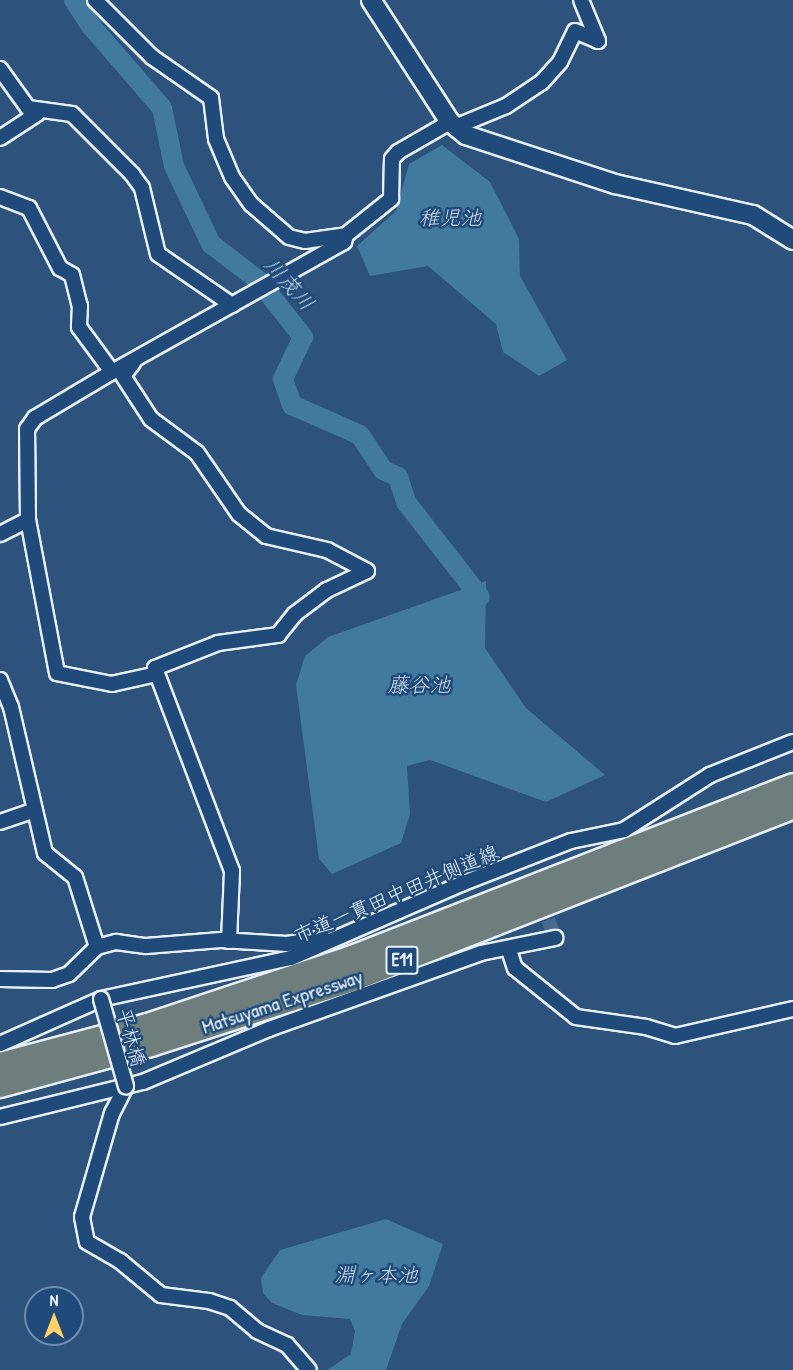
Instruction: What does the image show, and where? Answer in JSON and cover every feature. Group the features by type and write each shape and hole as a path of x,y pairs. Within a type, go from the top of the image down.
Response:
{"highway":[{"path":"542,880 793,769"},
{"name":"Matsuyama Expressway","path":"0,1065 148,1026 352,958 542,880 793,786"},
{"name":"Matsuyama Expressway","path":"0,1085 152,1044 344,981 586,890 793,806"},
{"path":"586,890 793,815"}],"street":[{"path":"95,0 152,57 211,98 216,139 232,177 251,204 265,211 289,237 305,241 346,235 391,199 392,159 398,152 452,124 506,106 542,82 560,62 575,31 598,41 581,0"},
{"path":"371,0 452,124 499,147 615,184 753,215 793,240"},
{"path":"0,69 28,108 38,113"},
{"path":"0,138 38,113 63,111 79,121 142,188 158,254 232,305"},
{"path":"0,197 29,208 60,268 72,276 80,306 79,327 112,372"},
{"path":"157,674 136,681 94,683 57,673 28,520 27,429 35,418 138,357 344,242 346,235"},
{"path":"138,357 123,376 151,419 205,462 223,497 238,514 266,536 327,550 368,571 327,591 295,614 278,634 197,649 154,668 232,871 229,941"},
{"path":"0,534 28,520"},
{"path":"0,680 45,853 79,885 96,946"},
{"name":"市道一貫田中田井側道線","path":"0,1044 101,999 291,958 571,841 624,830 710,775 793,742"},
{"path":"0,822 34,810"},
{"path":"527,858 542,880"},
{"path":"0,979 52,980 69,974 96,946 116,942 146,946 229,941 287,944 347,934"},
{"path":"0,1117 126,1086 481,953 508,950 555,938"},
{"path":"508,950 515,968 576,1017 646,1027 675,1036 793,1009"},
{"name":"平林橋","path":"101,999 126,1086"},
{"path":"126,1086 112,1113 82,1217 87,1242 120,1261 161,1295 209,1300 230,1308 257,1331 287,1346 309,1370"}],"water":[{"name":"稚児池","path":"442,145 490,182 519,239 520,276 567,360 539,376 503,352 496,324 428,266 370,276 357,246 396,211 409,164"},
{"name":"藤谷池","path":"486,581 485,648 526,708 605,775 546,802 430,760 407,766 410,814 401,843 332,874 319,859 296,685 305,656 328,637"},
{"name":"淵ヶ本池","path":"386,1219 443,1244 429,1286 402,1324 386,1370 327,1370 351,1354 355,1331 350,1319 302,1315 272,1303 263,1293 261,1278 280,1250"}],"waterway":[{"name":"川茂川","path":"74,0 91,26 162,108 174,166 211,244 258,280 303,337 283,379 292,405 360,435 383,470 398,477 406,502 480,597"}],"tunnel":[{"path":"541,900 555,938"}]}
